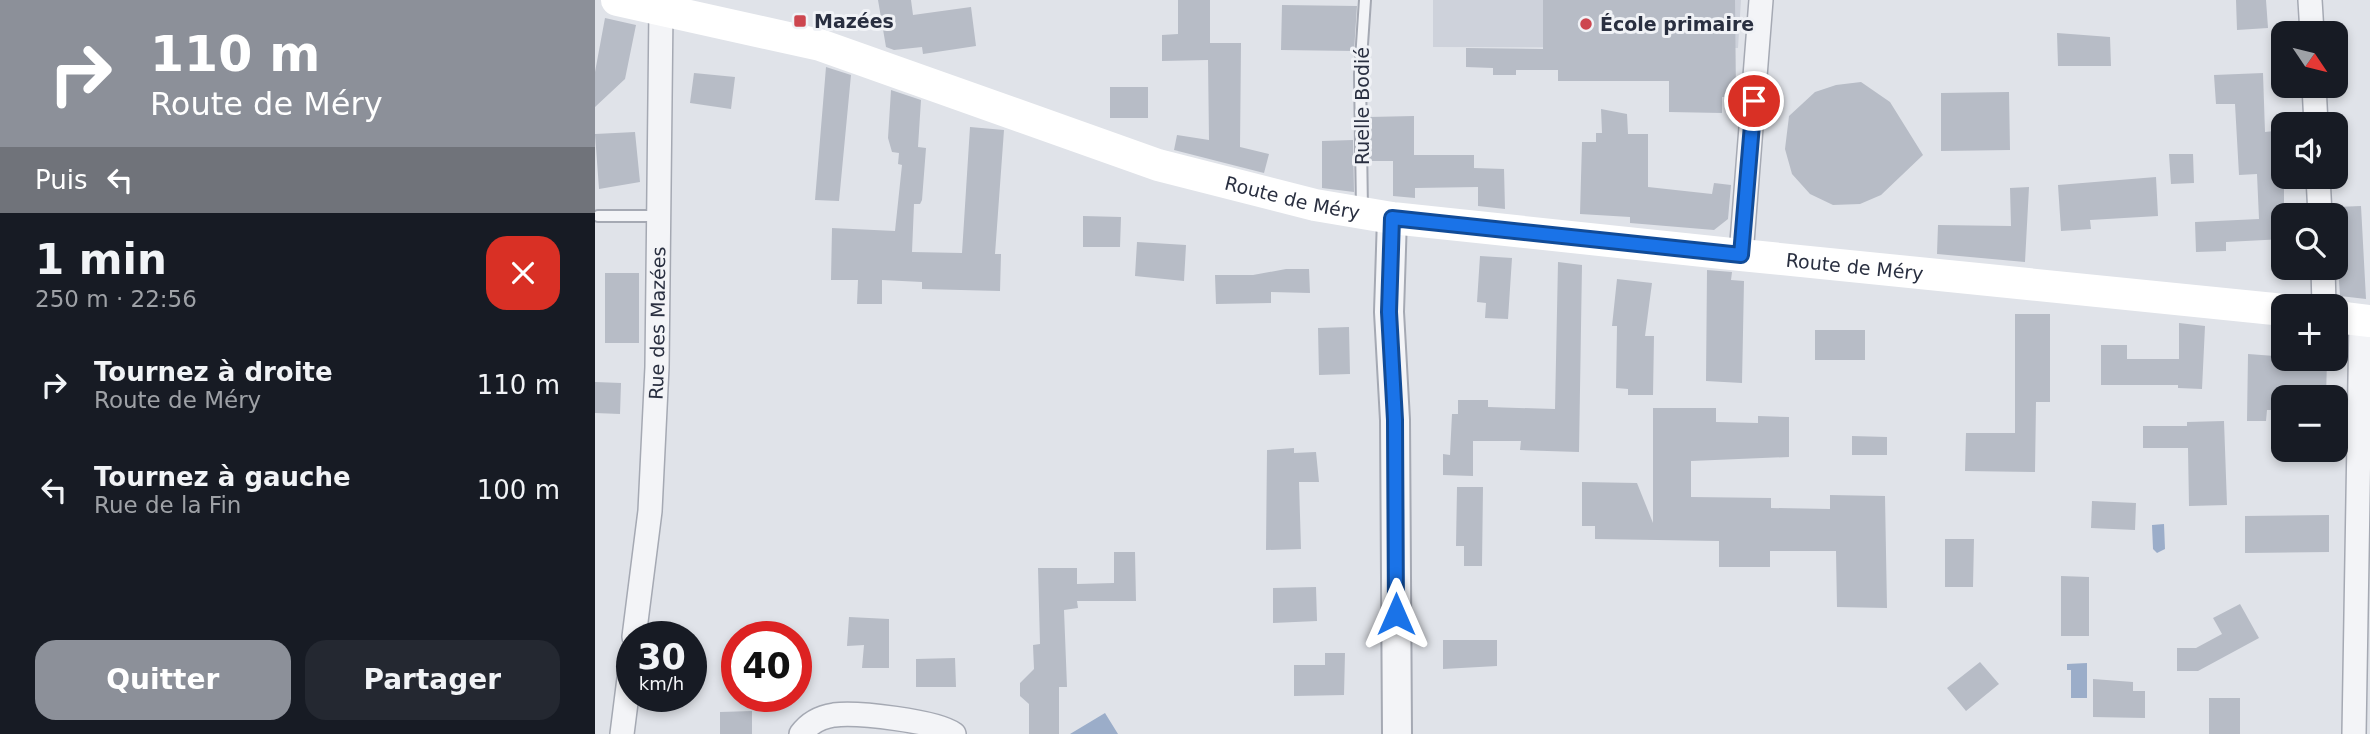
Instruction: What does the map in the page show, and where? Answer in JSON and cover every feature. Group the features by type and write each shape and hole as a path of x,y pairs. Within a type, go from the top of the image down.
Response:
{"main road":[{"name":"Route de Méry","path":"617,0 799,39 861,57 1158,165 1284,198 1377,215 2271,309"}],"street":[{"path":"1741,255 1761,0"},
{"path":"2310,0 2311,21"},
{"name":"Rue des Mazées","path":"636,621 650,511 657,367 661,9"},
{"path":"1377,215 1389,312 1395,420 1397,734"},
{"path":"2354,734 2356,320"},
{"path":"622,734 625,712"},
{"path":"801,734 817,720 836,715 935,724 954,734"}],"lane":[{"name":"Ruelle Bodié","path":"1365,0 1360,74 1377,215"},
{"path":"598,216 657,216"}],"shaded area":[{"name":"École primaire","path":"1433,0 1741,0 1738,48 1433,47"}],"water":[{"path":"2164,524 2165,549 2157,553 2153,549 2152,525"},
{"path":"2087,663 2087,698 2071,698 2071,670 2067,670 2067,664"},
{"path":"1105,713 1118,734 1070,734"}],"building":[{"path":"878,0 911,0 913,15 971,7 976,46 923,54 922,47 894,50 886,47"},
{"path":"1178,0 1210,0 1210,43 1241,43 1240,147 1269,154 1264,173 1174,150 1177,135 1209,140 1208,60 1162,61 1162,35 1178,34"},
{"path":"1543,0 1735,0 1736,96 1722,97 1722,113 1669,112 1669,81 1558,81 1558,70 1516,70 1516,75 1493,75 1493,68 1466,67 1466,48 1543,49"},
{"path":"2236,0 2266,0 2268,28 2237,30"},
{"path":"1282,5 1357,6 1354,51 1281,50"},
{"path":"605,18 636,25 625,79 595,107 595,72"},
{"path":"2057,33 2110,37 2111,66 2058,66"},
{"path":"826,67 851,75 839,201 815,200"},
{"path":"694,73 735,77 731,109 690,103"},
{"path":"2263,73 2265,132 2271,131 2271,189 2284,189 2284,203 2271,203 2271,240 2226,242 2226,251 2196,252 2195,222 2259,219 2257,174 2239,175 2235,104 2216,104 2214,75"},
{"path":"1861,82 1890,102 1923,155 1881,195 1860,204 1833,205 1810,194 1792,174 1785,149 1789,116 1815,92 1836,85"},
{"path":"1110,87 1148,87 1148,118 1110,118"},
{"path":"891,90 921,100 918,147 926,148 922,200 920,204 914,204 912,252 962,253 970,127 1004,130 995,254 1001,254 1000,291 922,289 922,282 882,280 882,304 857,304 858,280 831,280 832,228 895,231 902,165 898,164 899,153 892,152 888,138"},
{"path":"2009,92 2010,150 1941,151 1941,93"},
{"path":"1601,109 1627,114 1628,134 1648,134 1648,187 1712,194 1714,183 1731,185 1728,219 1714,230 1630,223 1630,217 1580,214 1582,142 1596,142 1596,133 1602,133"},
{"path":"1414,116 1414,155 1474,155 1474,168 1504,169 1505,209 1478,206 1478,187 1415,188 1415,198 1393,196 1393,161 1369,161 1369,117"},
{"path":"635,132 640,182 599,189 595,134"},
{"path":"1353,140 1354,192 1322,188 1322,141"},
{"path":"2169,154 2193,154 2194,183 2171,184"},
{"path":"2156,177 2158,216 2090,220 2091,229 2061,231 2058,185"},
{"path":"2029,187 2025,262 1937,254 1938,225 2011,226 2010,188"},
{"path":"2361,206 2366,299 2340,294 2339,280 2348,280 2348,207"},
{"path":"1083,216 1121,217 1120,247 1083,247"},
{"path":"1137,242 1186,245 1184,281 1135,276"},
{"path":"1480,256 1512,258 1508,319 1485,318 1486,303 1477,302"},
{"path":"1558,262 1582,265 1579,452 1520,450 1521,441 1473,441 1473,476 1443,475 1443,454 1450,455 1452,414 1458,414 1458,400 1488,400 1488,407 1555,409"},
{"path":"1286,269 1309,269 1310,293 1271,292 1271,303 1216,304 1215,275 1253,275"},
{"path":"1707,270 1732,272 1731,280 1744,281 1742,383 1706,381"},
{"path":"605,273 639,273 639,343 605,343"},
{"path":"1617,279 1652,283 1645,336 1654,336 1653,395 1628,395 1628,389 1616,388 1617,326 1612,326"},
{"path":"2015,314 2050,314 2050,402 2036,402 2035,472 1965,471 1966,433 2015,433"},
{"path":"2179,323 2205,326 2202,389 2178,388 2178,385 2101,385 2101,345 2127,345 2127,359 2179,359"},
{"path":"1349,327 1350,374 1319,375 1318,328"},
{"path":"1815,330 1865,330 1865,360 1815,360"},
{"path":"2248,354 2271,356 2271,371 2327,371 2326,385 2271,385 2271,410 2267,410 2266,421 2247,421"},
{"path":"595,382 621,383 620,414 595,413"},
{"path":"1653,408 1716,408 1716,422 1758,423 1758,416 1789,417 1789,457 1691,461 1691,497 1771,498 1771,508 1830,509 1830,495 1885,496 1887,608 1837,607 1836,551 1770,551 1770,567 1719,567 1719,541 1595,539 1595,526 1582,526 1582,482 1637,483 1653,523"},
{"path":"2224,421 2227,505 2189,506 2188,448 2143,448 2143,426 2187,426 2187,422"},
{"path":"1852,436 1887,437 1887,455 1852,455"},
{"path":"1294,448 1294,453 1316,452 1319,482 1299,482 1301,549 1266,550 1267,450"},
{"path":"1457,487 1483,487 1482,566 1464,566 1464,546 1456,546"},
{"path":"2092,501 2136,503 2135,530 2091,528"},
{"path":"2329,515 2329,552 2245,553 2245,516"},
{"path":"1945,539 1974,539 1973,587 1945,587"},
{"path":"1114,552 1135,552 1136,601 1077,601 1078,608 1064,610 1067,687 1059,687 1059,734 1029,734 1029,704 1020,696 1020,683 1034,669 1033,645 1040,644 1038,568 1077,568 1077,584 1114,583"},
{"path":"2061,576 2089,577 2089,636 2061,636"},
{"path":"1316,587 1317,621 1273,623 1273,588"},
{"path":"2240,604 2259,638 2198,671 2177,671 2177,648 2196,648 2222,634 2213,618"},
{"path":"849,617 889,619 889,668 862,668 864,645 847,646"},
{"path":"1443,640 1497,640 1497,666 1443,669"},
{"path":"1325,653 1345,653 1344,695 1294,696 1294,665 1325,665"},
{"path":"955,658 956,687 916,687 916,659"},
{"path":"1980,662 1999,684 1966,711 1947,688"},
{"path":"2093,679 2133,682 2133,691 2145,691 2145,718 2093,717"},
{"path":"2209,698 2240,698 2240,734 2209,734"},
{"path":"720,712 752,712 752,734 720,734"}],"place":[{"name":"Mazées","path":"800,21"},
{"name":"École primaire","path":"1586,24"}],"route":[{"path":"1396,614 1395,420 1389,312 1392,218 1741,255 1754,101"}]}
